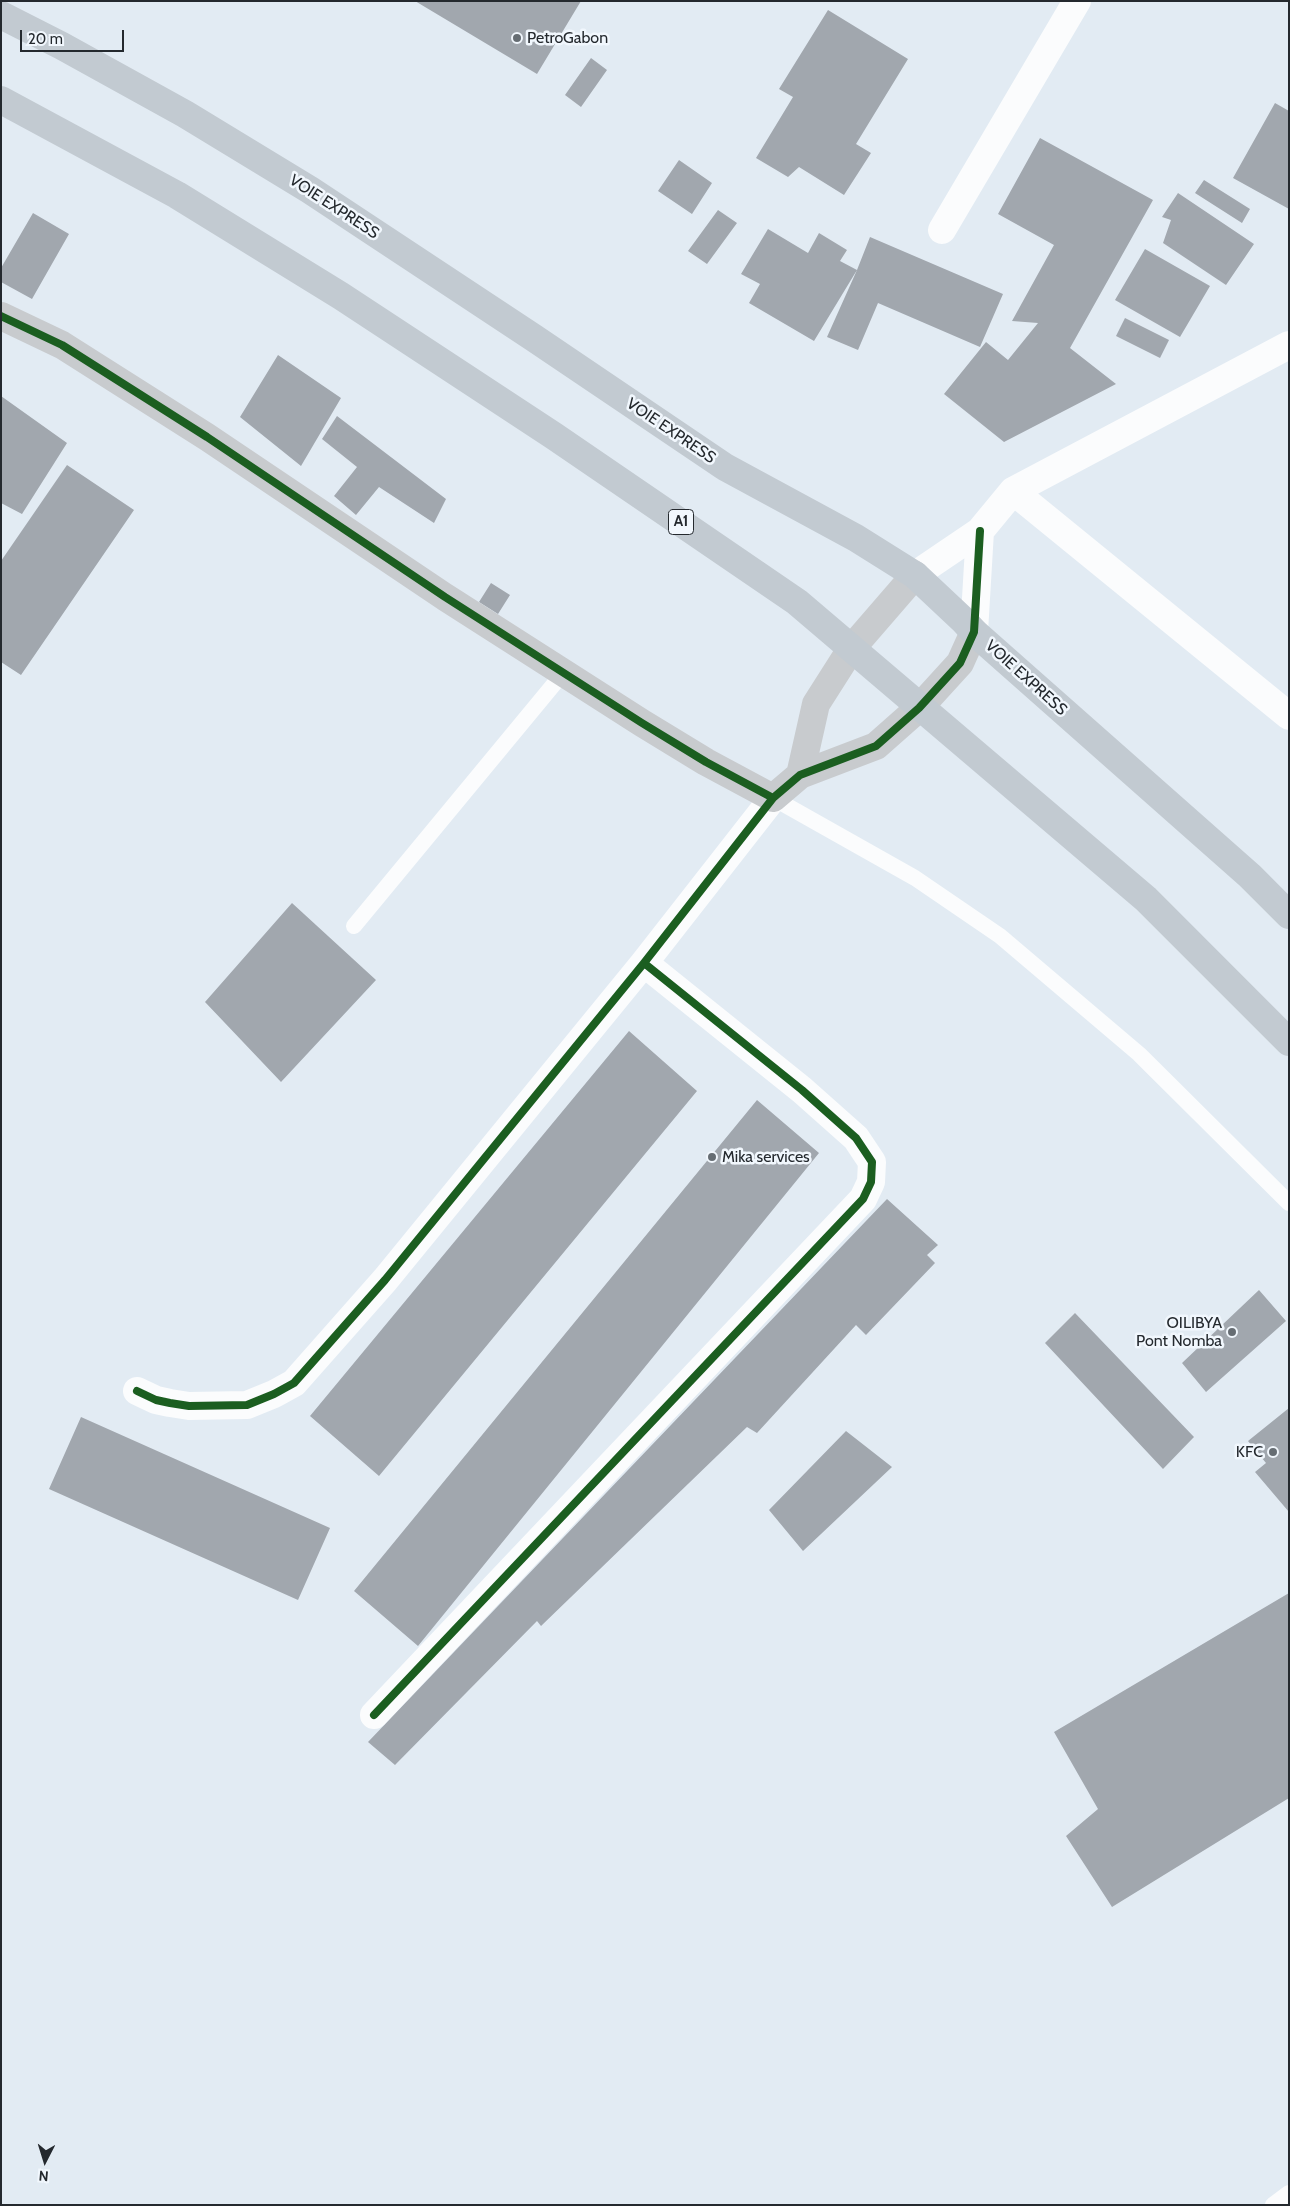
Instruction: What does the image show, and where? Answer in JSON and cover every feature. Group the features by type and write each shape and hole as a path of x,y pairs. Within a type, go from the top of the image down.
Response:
{"highway":[{"name":"VOIE EXPRESS","path":"1,15 185,114 310,190 725,467 856,538 915,575 974,632 1250,876 1289,915"},
{"name":"A1","path":"1,100 177,195 443,362 797,602 919,708 1146,899 1289,1042"}],"street":[{"path":"942,230 1077,1"},
{"path":"1,316 62,346 206,438 446,597 706,762 773,798"},
{"path":"800,775 816,704 851,649 915,575 980,531 1013,491 1289,345"},
{"path":"1013,491 1289,716"},
{"path":"137,1391 156,1400 189,1406 247,1405 294,1383 385,1280 644,963 773,798 800,775 876,746 919,708 960,663 974,632 980,531"},
{"path":"374,1715 863,1199 871,1182 872,1162 856,1138 802,1090 644,963"}],"lane":[{"path":"354,926 564,672"},
{"path":"773,798 915,878 1000,936 1139,1054 1289,1203"},
{"path":"1273,2205 1289,2193"}],"building":[{"name":"PetroGabon","path":"415,1 581,1 537,74"},
{"path":"828,10 908,59 856,144 871,153 844,195 799,167 788,177 756,158 793,97 779,89"},
{"path":"591,58 607,70 581,107 565,95"},
{"path":"1275,103 1289,111 1289,209 1233,178"},
{"path":"1040,138 1153,200 1070,348 1116,384 1004,442 944,394 986,342 1008,360 1038,323 1012,321 1054,245 998,214"},
{"path":"679,160 712,183 692,214 658,191"},
{"path":"1204,180 1250,209 1242,223 1195,193"},
{"path":"1178,193 1254,244 1226,285 1163,243 1171,220 1162,217"},
{"path":"718,210 737,223 707,264 688,251"},
{"path":"33,213 69,234 32,299 1,282 1,268"},
{"path":"768,229 808,253 819,233 847,250 840,261 857,270 814,341 749,303 760,284 741,274"},
{"path":"870,237 1003,294 980,347 878,303 858,350 827,337"},
{"path":"1145,249 1210,286 1180,337 1115,300"},
{"path":"1125,318 1169,340 1160,358 1116,336"},
{"path":"278,355 341,398 301,466 240,417"},
{"path":"1,396 67,443 22,514 1,503"},
{"path":"337,416 446,499 434,523 379,487 356,515 334,496 357,467 322,439"},
{"path":"67,465 134,510 21,675 1,662 1,561"},
{"path":"491,583 510,595 498,614 479,602"},
{"path":"292,903 376,980 281,1082 205,1002"},
{"path":"629,1031 697,1091 379,1476 310,1416"},
{"path":"757,1100 819,1153 418,1646 354,1591"},
{"path":"887,1199 938,1245 927,1255 935,1263 866,1335 856,1325 757,1433 747,1427 541,1626 537,1621 395,1765 368,1742"},
{"path":"1259,1290 1286,1321 1206,1392 1182,1363"},
{"path":"1075,1313 1194,1437 1163,1469 1045,1343"},
{"name":"KFC","path":"1289,1408 1289,1512 1255,1472 1266,1463 1248,1441"},
{"path":"81,1417 330,1528 298,1600 49,1489"},
{"path":"846,1431 892,1467 803,1551 769,1510"},
{"path":"1289,1593 1289,1798 1112,1907 1066,1836 1098,1809 1054,1732"}],"cycle path":[{"path":"1,316 62,345 207,437 445,597 642,723 706,762 773,798"},
{"path":"137,1391 156,1400 189,1406 247,1405 294,1383 385,1280 644,963 773,798 800,775 876,746 919,708 960,663 974,632 980,531"},
{"path":"374,1715 863,1199 871,1182 872,1162 856,1138 802,1090 644,963"}],"place":[{"name":"PetroGabon","path":"517,38"},
{"name":"Mika services","path":"712,1157"},
{"name":"OILIBYA Pont Nomba","path":"1232,1332"},
{"name":"KFC","path":"1273,1452"}]}
